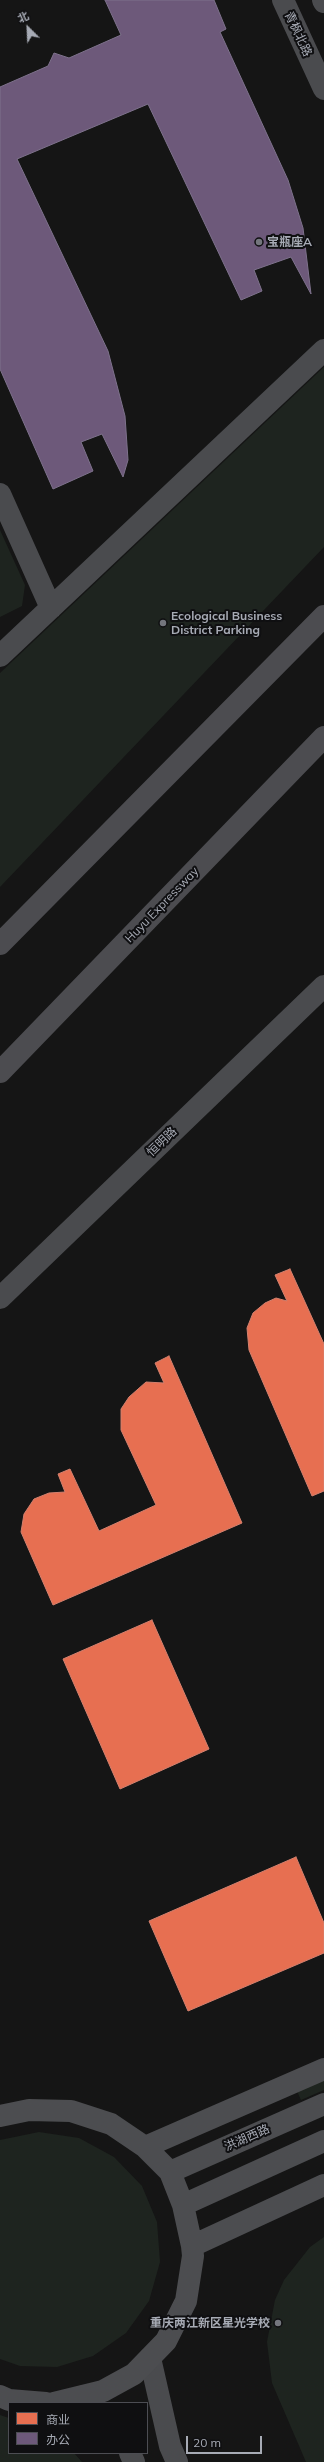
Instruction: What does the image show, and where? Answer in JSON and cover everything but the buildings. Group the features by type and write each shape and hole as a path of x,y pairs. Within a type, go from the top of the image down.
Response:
{"highway":[{"path":"0,944 324,616"},
{"name":"Huyu Expressway","path":"0,1072 324,737"}],"main road":[{"path":"145,2147 324,2069"},
{"name":"洪湖西路","path":"170,2172 324,2104"},
{"path":"0,2116 29,2110 71,2111 111,2124 145,2147 170,2172 183,2205 192,2246 193,2256 186,2301 166,2341 134,2374 105,2397 62,2402"},
{"path":"183,2205 324,2141"},
{"path":"192,2246 324,2185"},
{"path":"0,2396 9,2400 34,2402"}],"street":[{"name":"青枫北路","path":"283,0 324,89"},
{"path":"0,656 324,350"},
{"path":"0,494 51,608"},
{"name":"恒明路","path":"0,1298 324,986"},
{"path":"150,2358 170,2446 177,2462"}],"shaded area":[{"path":"324,367 324,547 0,887 0,673"},
{"path":"0,530 25,585 22,606 0,617"},
{"path":"324,2080 324,2090 301,2100 297,2091"},
{"path":"39,2132 79,2138 114,2157 142,2186 157,2222 160,2262 149,2301 126,2333 93,2356 57,2367 20,2366 0,2359 0,2140"},
{"path":"324,2237 324,2462 306,2462 272,2383 267,2342 275,2300 284,2280 310,2247"},
{"path":"0,2415 8,2418 8,2454 75,2454 82,2462 0,2462"}],"place":[{"name":"宝瓶座A","path":"259,242"},
{"name":"Ecological Business District Parking","path":"163,623"},
{"name":"重庆两江新区星光学校","path":"278,2323"}]}
